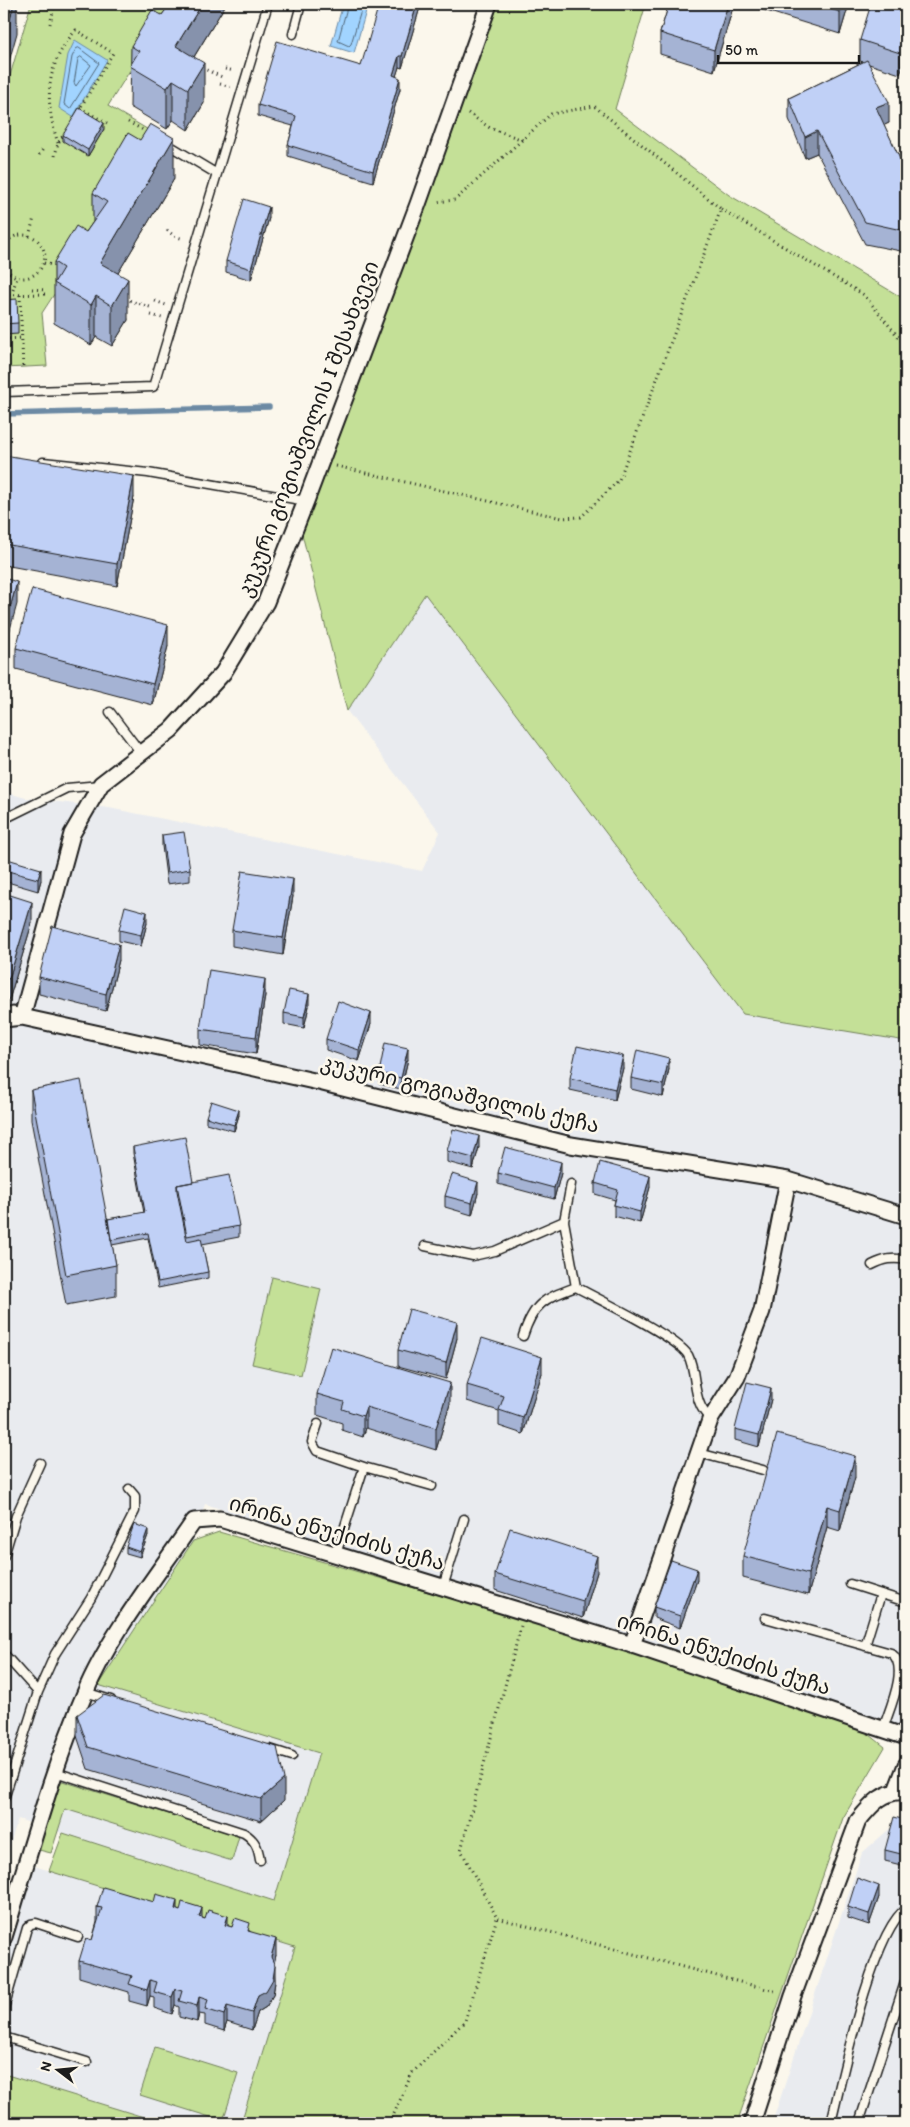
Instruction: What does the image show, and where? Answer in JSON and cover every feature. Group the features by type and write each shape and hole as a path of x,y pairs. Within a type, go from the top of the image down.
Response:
{"street":[{"name":"კუკური გოგიაშვილის I შესახვევი","path":"22,1017 72,834 101,784 171,730 223,673 266,602 306,502 418,204 489,4"},
{"name":"კუკური გოგიაშვილის ქუჩა","path":"4,1013 324,1083 572,1145 788,1180 906,1216"},
{"path":"4,1019 22,1017"},
{"path":"632,1645 710,1420 737,1377 762,1311 788,1180"},
{"name":"ირინა ენუქიძის ქუჩა","path":"4,1938 55,1772 85,1692 102,1658 194,1520 220,1519 525,1611 906,1737"},
{"path":"752,2123 793,1996 858,1821 874,1802 901,1791 906,1764"}],"lane":[{"path":"4,392 153,387 268,4"},
{"path":"292,34 301,4"},
{"path":"161,140 217,174"},
{"path":"32,460 148,473 306,502"},
{"path":"110,712 141,753"},
{"path":"4,819 68,788 101,784"},
{"path":"570,1184 564,1221 576,1287"},
{"path":"425,1246 473,1256 495,1251 564,1221"},
{"path":"872,1265 884,1260 897,1258 906,1260"},
{"path":"523,1336 529,1316 546,1298 576,1287 666,1337 687,1354 694,1372 700,1406 710,1420"},
{"path":"318,1424 312,1442 318,1451 364,1467 432,1486"},
{"path":"699,1453 763,1470"},
{"path":"4,1556 16,1516 40,1463"},
{"path":"336,1554 364,1467"},
{"path":"4,1799 38,1692 55,1654 91,1598 135,1511 135,1496 129,1489"},
{"path":"443,1587 464,1519"},
{"path":"850,1584 903,1601"},
{"path":"865,1646 881,1594"},
{"path":"765,1618 891,1653 896,1657 900,1673 883,1729"},
{"path":"4,1654 38,1692"},
{"path":"85,1692 123,1704"},
{"path":"264,1748 292,1756"},
{"path":"55,1772 244,1833 253,1839 258,1848 260,1860"},
{"path":"831,2123 857,2020 880,1948 891,1925 906,1909"},
{"path":"4,2008 27,1928 31,1924 36,1923 78,1937"},
{"path":"859,2123 906,1979"},
{"path":"4,2037 87,2062"}],"path":[{"path":"35,4 54,9"},
{"path":"50,24 55,4"},
{"path":"58,144 48,103 50,83 54,64 62,48 76,30 113,53 76,115"},
{"path":"194,65 222,77"},
{"path":"458,92 470,116 490,128 523,140"},
{"path":"418,204 455,200 551,114 594,106 721,209 864,295 906,346"},
{"path":"80,108 107,123"},
{"path":"128,122 148,132"},
{"path":"55,156 58,144 67,129"},
{"path":"39,155 43,149"},
{"path":"321,462 562,518 581,517 619,480 721,209"},
{"path":"30,236 34,218"},
{"path":"167,230 174,236 196,242"},
{"path":"4,247 10,239 16,236 30,236 35,238 42,246 45,257 41,269 30,277 11,275 4,266"},
{"path":"44,263 56,266"},
{"path":"13,290 16,277"},
{"path":"4,296 45,294 45,290 32,289"},
{"path":"20,295 23,368"},
{"path":"119,298 153,308"},
{"path":"12,306 21,306"},
{"path":"4,338 22,338"},
{"path":"390,2123 412,2073 465,2021 497,1918 461,1850 525,1611"},
{"path":"497,1918 793,1996"}],"shaded area":[{"path":"425,594 743,1014 906,1041 906,1716 901,1728 205,1504 193,1541 99,1685 319,1753 274,1901 18,1819 4,1864 4,792 26,798 109,808 422,871 440,832 347,711"},
{"path":"895,1824 906,1827 906,2123 772,2123 862,1853"},
{"path":"31,1865 295,1947 241,2123 163,2123 4,2074 4,1953"}],"green space":[{"path":"31,4 171,4 108,106 157,135 42,313 47,366 4,368 4,96"},
{"path":"498,4 646,4 615,109 729,195 906,300 906,1041 743,1014 425,594 347,711 302,534"},
{"path":"272,1277 321,1289 301,1375 252,1364"},
{"path":"219,1532 575,1634 860,1727 885,1747 843,1818 737,2123 241,2123 295,1947 49,1871 63,1833 274,1901 319,1753 98,1685 193,1541"},
{"path":"56,1779 239,1836 232,1861 65,1809 51,1853 35,1849"},
{"path":"155,2047 238,2073 223,2121 140,2095"},
{"path":"4,2074 163,2123 4,2123"}],"water":[{"path":"343,4 368,4 354,53 331,46"},
{"path":"75,40 107,60 73,117 59,108 68,55"}],"building":[{"path":"4,4 14,4 4,38"},
{"path":"170,4 202,4 176,46 204,63 188,89 173,80 167,88 130,66 139,51 131,46 152,10 162,15"},
{"path":"379,4 417,4 402,56 399,56 393,75 400,78 373,171 288,145 296,116 258,105 277,41 361,66"},
{"path":"669,4 728,4 714,50 660,33"},
{"path":"813,4 843,4 840,12"},
{"path":"871,4 906,4 906,36 900,53 860,40"},
{"path":"867,60 889,102 876,107 906,172 906,231 865,222 817,131 805,137 789,98"},
{"path":"79,108 104,123 88,150 63,135"},
{"path":"150,124 174,138 100,263 128,279 112,306 96,296 91,305 54,283 63,268 54,262 76,226 86,232 107,202 93,193 128,133 140,140"},
{"path":"244,199 269,207 251,269 226,261"},
{"path":"17,299 18,323 4,324 4,300"},
{"path":"4,455 134,476 117,564 4,544"},
{"path":"4,578 17,582 4,630"},
{"path":"32,589 168,625 153,684 16,648"},
{"path":"184,832 190,869 167,873 162,835"},
{"path":"4,858 41,869 38,879 4,870"},
{"path":"242,871 293,879 283,938 232,930"},
{"path":"4,893 32,902 9,979 4,977"},
{"path":"125,906 147,912 141,935 119,930"},
{"path":"52,926 119,944 106,994 39,977"},
{"path":"209,970 265,979 256,1037 200,1029"},
{"path":"289,990 309,994 304,1017 284,1013"},
{"path":"338,1001 371,1013 359,1050 326,1039"},
{"path":"385,1043 408,1048 401,1078 379,1073"},
{"path":"577,1046 623,1056 615,1089 570,1078"},
{"path":"637,1050 669,1058 663,1085 631,1078"},
{"path":"81,1080 116,1265 66,1275 31,1090"},
{"path":"211,1101 239,1110 234,1125 206,1117"},
{"path":"453,1129 479,1136 473,1158 447,1151"},
{"path":"185,1137 193,1182 177,1185 177,1191 187,1241 201,1238 208,1272 158,1282 148,1233 111,1240 108,1219 145,1212 133,1147"},
{"path":"505,1147 561,1162 554,1188 498,1173"},
{"path":"600,1162 650,1176 640,1212 614,1205 618,1190 595,1183"},
{"path":"452,1174 478,1182 472,1203 445,1196"},
{"path":"229,1175 239,1226 187,1236 177,1185"},
{"path":"409,1309 457,1322 446,1363 398,1350"},
{"path":"482,1338 542,1357 523,1418 499,1410 504,1396 467,1385"},
{"path":"331,1347 450,1383 436,1428 366,1407 363,1416 342,1409 344,1402 317,1394"},
{"path":"747,1382 771,1388 759,1435 735,1429"},
{"path":"777,1434 855,1456 840,1510 827,1506 808,1574 743,1556"},
{"path":"134,1524 148,1529 140,1552 126,1547"},
{"path":"510,1528 597,1556 583,1601 495,1574"},
{"path":"671,1560 697,1569 680,1616 654,1607"},
{"path":"104,1695 277,1747 284,1779 261,1799 88,1747 77,1715"},
{"path":"894,1817 906,1820 905,1855 885,1850"},
{"path":"857,1878 879,1886 869,1914 848,1907"},
{"path":"103,1887 154,1902 156,1894 177,1900 175,1909 180,1911 182,1902 202,1908 199,1917 205,1919 208,1910 228,1916 225,1925 232,1927 235,1918 250,1923 248,1931 276,1939 271,1957 275,1966 273,1979 266,1991 258,1995 252,2013 227,2006 224,2015 205,2009 208,2000 199,1997 197,2006 179,2001 182,1991 175,1989 172,1997 154,1992 157,1982 150,1980 147,1990 129,1984 132,1976 79,1961 86,1938 92,1940 102,1908 97,1907"}],"waterway":[{"path":"4,414 269,407"}]}
